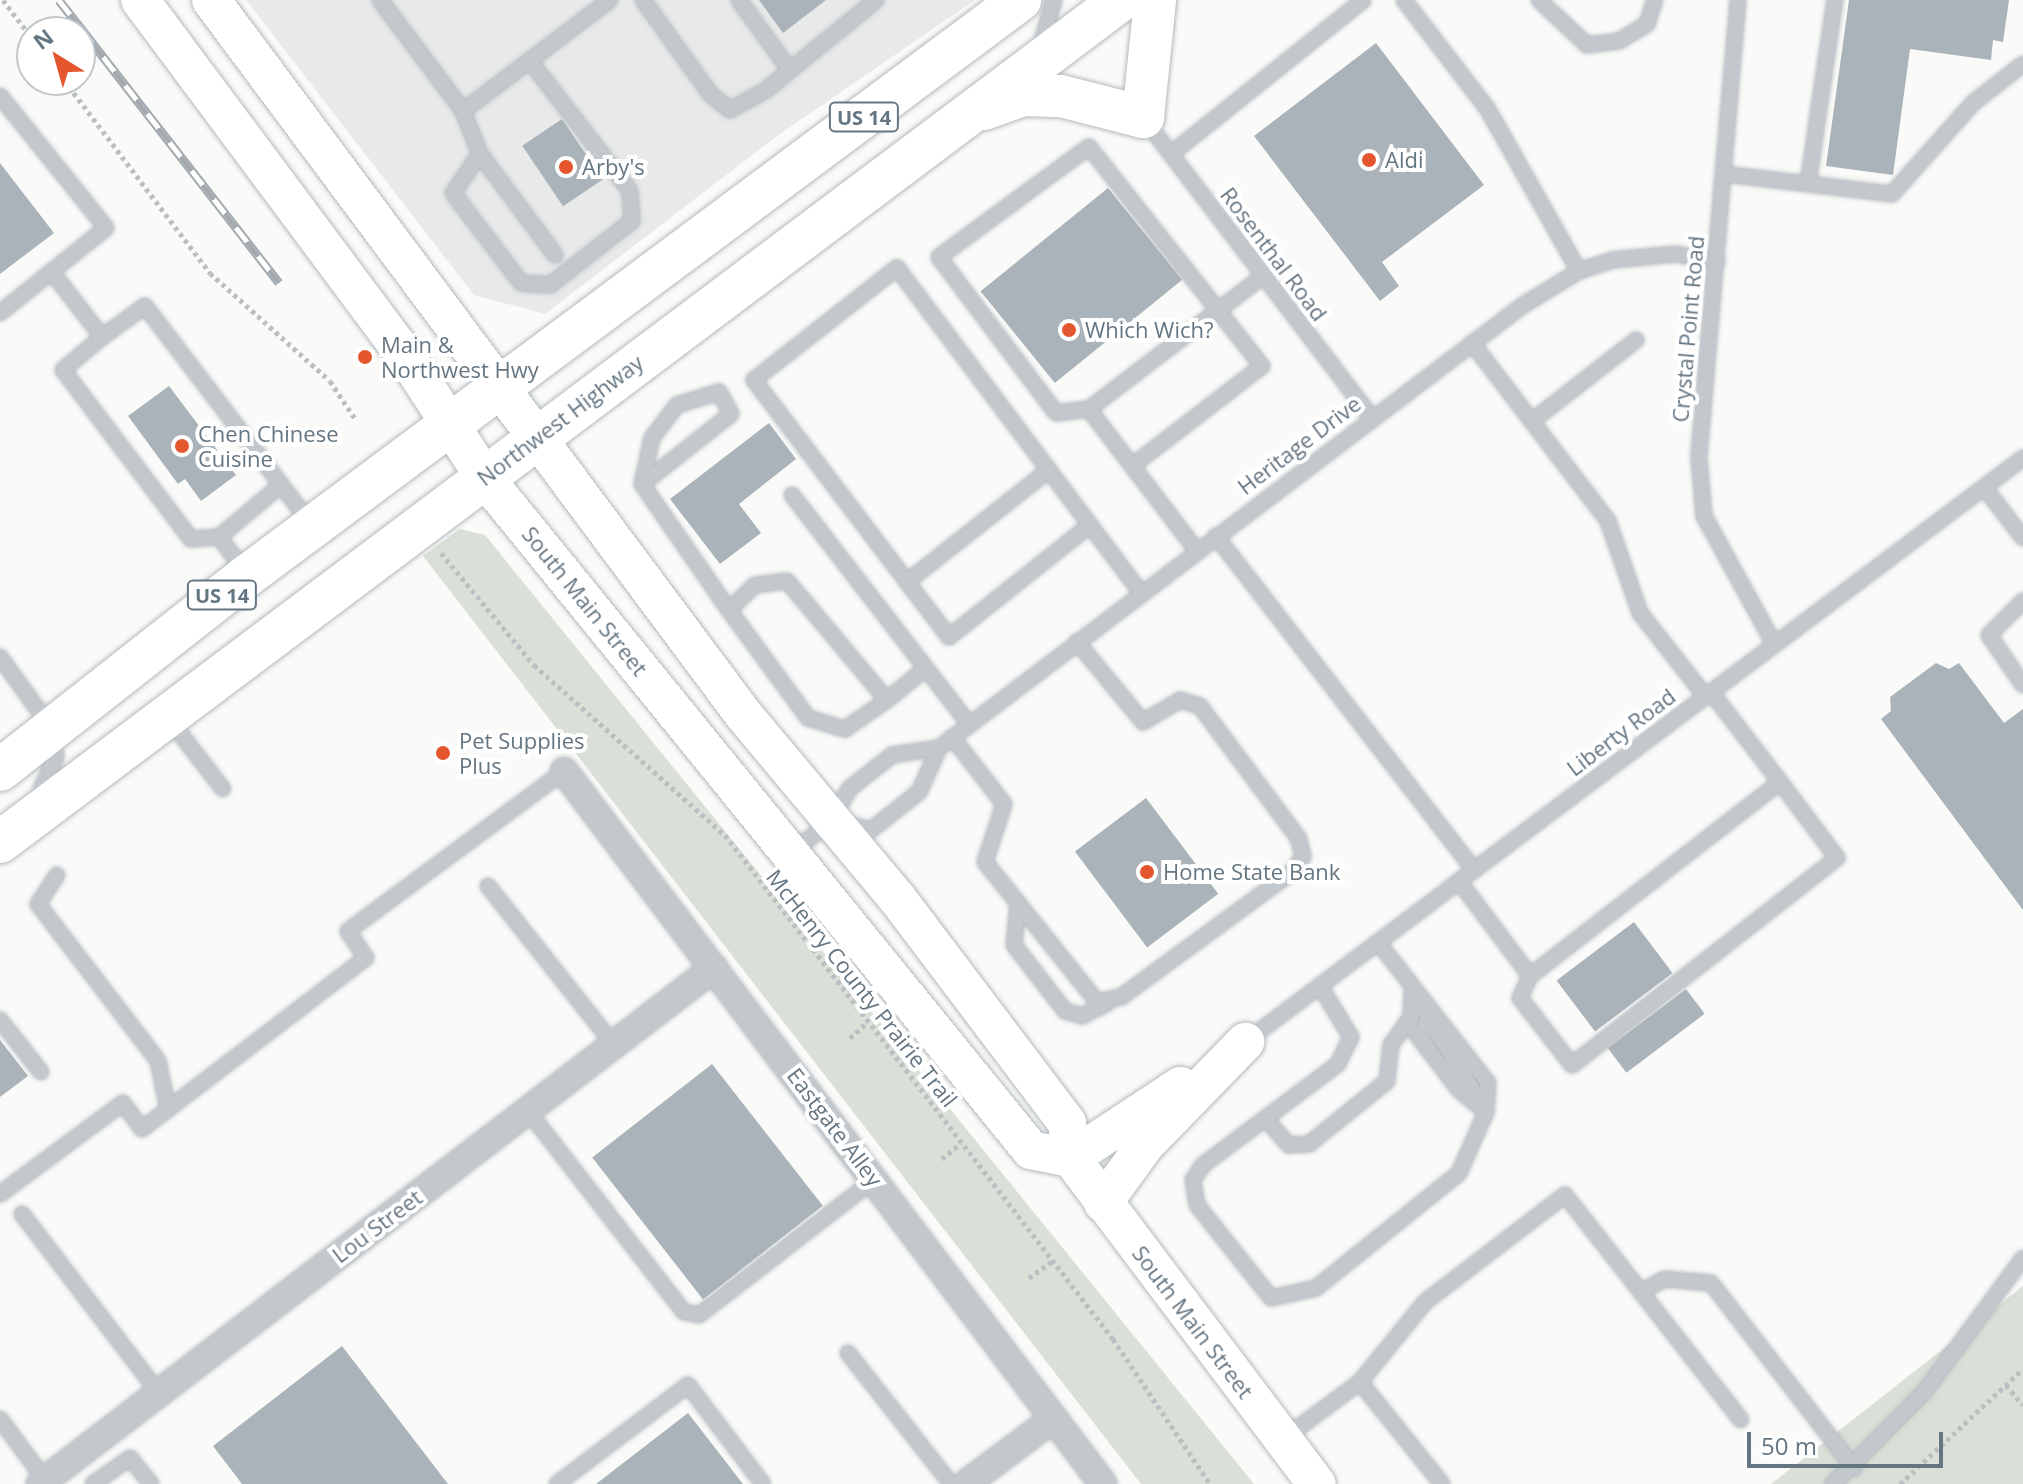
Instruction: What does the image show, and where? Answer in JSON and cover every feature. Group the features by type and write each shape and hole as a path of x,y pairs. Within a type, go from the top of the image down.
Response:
{"main road":[{"name":"US 14","path":"0,770 248,575 1020,0"},
{"name":"Northwest Highway","path":"0,840 538,438 1036,59 1121,0"},
{"path":"960,118 1023,95 1061,96 1143,117 1143,55 1155,0"}],"street":[{"name":"South Main Street","path":"140,0 411,364 484,477 1031,1150 1071,1158"},
{"name":"South Main Street","path":"211,0 743,714 832,820 1067,1123 1071,1158 1317,1484"},
{"name":"Eastgate Alley","path":"564,771 1103,1484"},
{"name":"Lou Street","path":"43,1482 714,968"},
{"path":"1071,1158 1245,1042"},
{"path":"1103,1203 1145,1145 1245,1042"},
{"path":"966,1484 1053,1419"}],"lane":[{"path":"380,0 463,111 480,154 555,255"},
{"path":"463,111 610,0"},
{"path":"643,0 711,95 730,110 789,69 876,0"},
{"path":"739,0 789,69"},
{"path":"1036,59 1054,0"},
{"path":"1171,154 1363,0"},
{"path":"1404,0 1487,108 1579,271"},
{"path":"1539,0 1587,45 1619,41 1647,24 1655,0"},
{"name":"Crystal Point Road","path":"1738,0 1699,458 1704,516 1774,644"},
{"path":"1808,184 1835,0"},
{"path":"480,154 453,193 521,283 550,285 632,221 630,191 530,61"},
{"path":"1724,174 1892,194 1973,103 2023,64"},
{"path":"0,96 106,228 0,313"},
{"name":"Rosenthal Road","path":"1143,117 1371,417"},
{"path":"1132,466 1262,366 1219,309 1089,147 939,257 1056,413 1089,409 1219,309 1263,276"},
{"name":"Heritage Drive","path":"832,820 871,830 919,792 939,748 952,737 1371,417 1472,343 1579,271 1642,254 1717,262"},
{"path":"1090,525 949,637 754,380 897,268 1049,470 1141,593"},
{"path":"52,272 102,337"},
{"path":"281,485 219,537 191,539 63,370 145,306 313,527"},
{"path":"1532,421 1636,340"},
{"path":"1472,343 1608,521 1640,613 1780,782 1837,858 1572,1065 1520,998 1530,976 1780,782"},
{"path":"642,484 731,414 719,392 677,405 652,438 642,484 808,718 845,729 926,668"},
{"path":"1089,409 1197,551"},
{"name":"Liberty Road","path":"1245,1042 2023,458"},
{"path":"907,582 1049,470"},
{"path":"1984,487 2023,538"},
{"path":"792,495 969,724"},
{"path":"1216,536 1474,870"},
{"path":"219,537 248,575"},
{"path":"729,610 755,585 787,581 887,700"},
{"path":"2023,601 1989,635 2023,685"},
{"path":"1018,904 1014,945 1065,1011 1082,1016 1108,1003 1292,872 1303,857 1299,839 1200,706 1180,700 1143,722 1077,642"},
{"path":"0,657 52,729 52,776 0,840"},
{"path":"167,715 223,789"},
{"path":"952,737 1004,804 985,862 1090,995 1108,1003"},
{"path":"791,853 832,820 849,789 892,755 939,748"},
{"path":"0,1194 123,1103 142,1129 366,958 348,931 564,771"},
{"path":"57,875 38,904 158,1061 168,1109"},
{"path":"1459,881 1530,976"},
{"path":"488,886 614,1045"},
{"path":"1378,942 1412,990 1486,1112"},
{"path":"1320,986 1345,1021 1351,1037 1345,1053 1266,1119 1203,1165 1192,1190 1261,1287 1286,1300 1316,1288 1459,1173 1486,1112"},
{"path":"1266,1119 1289,1145 1309,1144 1387,1081 1391,1045 1409,1019 1412,990"},
{"path":"1409,1019 1450,1079 1486,1112"},
{"path":"0,1020 41,1072"},
{"path":"528,1111 684,1312 699,1315 875,1179"},
{"path":"1283,1439 1360,1382 1425,1302 1565,1195 1741,1420"},
{"path":"22,1214 159,1393"},
{"path":"1833,1484 1854,1468 1925,1391 2023,1258"},
{"path":"1641,1292 1664,1279 1711,1283 1854,1468"},
{"path":"848,1353 951,1484"},
{"path":"1360,1382 1442,1484"},
{"path":"557,1484 688,1385 763,1484"},
{"path":"0,1419 43,1482"},
{"path":"93,1484 130,1458 151,1484"}],"path":[{"path":"3,0 16,17"},
{"path":"76,96 210,273 330,381 356,420"},
{"name":"McHenry County Prairie Trail","path":"441,553 534,665 725,835 1052,1261 1210,1484"},
{"path":"850,1038 868,1022"},
{"path":"942,1159 961,1143"},
{"path":"1029,1278 1052,1261"},
{"path":"1900,1484 2023,1369"},
{"path":"2006,1385 2023,1405"}],"shaded area":[{"path":"246,0 975,0 777,136 545,314 474,295"},
{"path":"460,529 485,535 1254,1484 1141,1484 423,556"},
{"path":"2023,1286 2023,1484 1771,1484"}],"building":[{"path":"759,0 826,0 783,33"},
{"path":"1849,0 2009,0 2003,42 1993,40 1991,60 1910,49 1893,175 1826,166"},
{"name":"Aldi","path":"1376,43 1484,185 1382,262 1399,286 1380,301 1254,136"},
{"name":"Arby's","path":"562,119 603,180 563,206 522,146"},
{"path":"0,163 54,233 0,274"},
{"path":"1108,188 1182,280 1055,383 981,291"},
{"name":"Chen Chinese Cuisine","path":"169,386 236,475 201,501 185,479 178,484 128,416"},
{"path":"769,423 796,459 739,504 761,533 720,564 670,499"},
{"path":"1936,663 1949,669 1959,663 2004,723 2023,709 2023,910 1881,719 1891,711 1890,697"},
{"name":"Home State Bank","path":"1146,798 1218,894 1147,947 1075,852"},
{"path":"1634,922 1673,973 1595,1031 1557,980"},
{"path":"1686,989 1705,1014 1626,1073 1608,1048"},
{"path":"0,1040 28,1076 0,1097"},
{"path":"712,1064 823,1206 703,1299 592,1158"},
{"path":"342,1346 448,1484 242,1484 213,1446"},
{"path":"688,1413 743,1484 596,1484"}],"railway":[{"path":"59,0 279,283"}],"place":[{"name":"Aldi","path":"1369,160"},
{"name":"Arby's","path":"566,167"},
{"name":"Which Wich?","path":"1069,330"},
{"name":"Main & Northwest Hwy","path":"365,357"},
{"name":"Chen Chinese Cuisine","path":"182,446"},
{"name":"Pet Supplies Plus","path":"443,753"},
{"name":"Home State Bank","path":"1147,872"}]}
